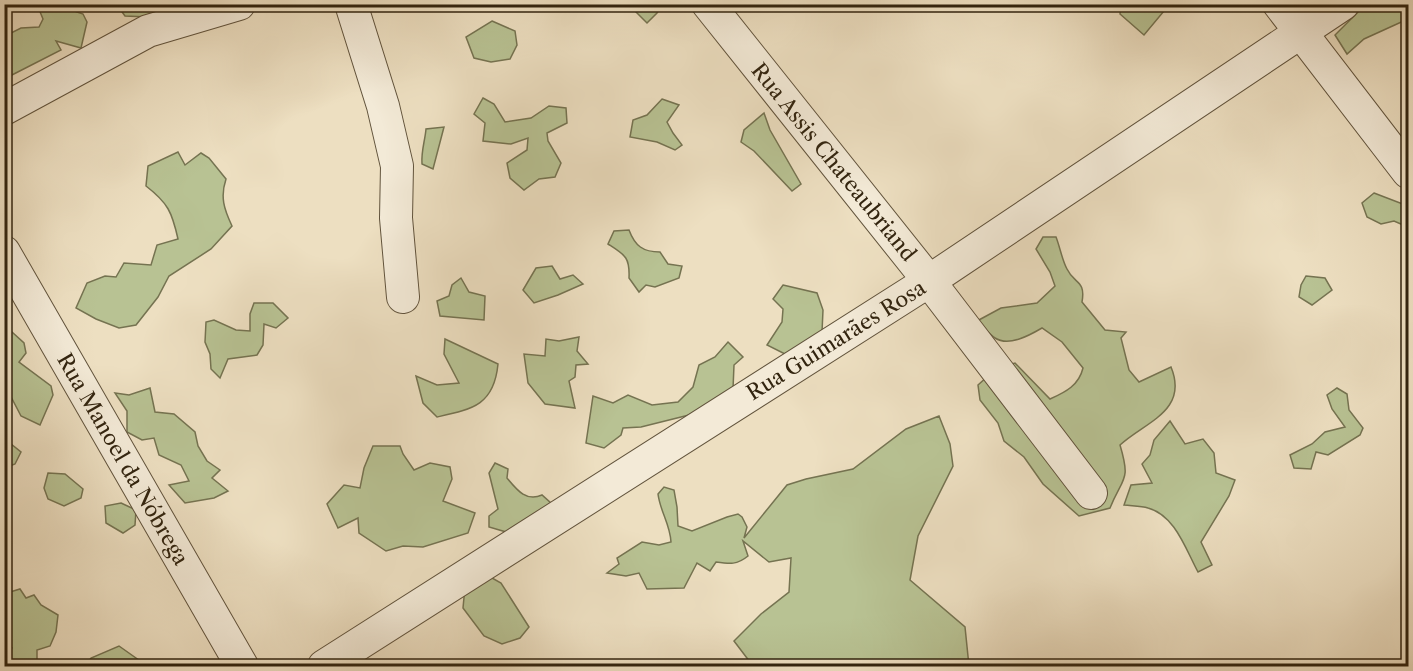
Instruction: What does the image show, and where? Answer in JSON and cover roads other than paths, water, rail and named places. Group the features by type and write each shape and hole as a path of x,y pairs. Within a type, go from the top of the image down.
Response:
{"street":[{"path":"4,109 148,31 239,4"},
{"path":"351,4 383,106 397,166 396,218 403,297"},
{"name":"Rua Assis Chateaubriand","path":"708,4 929,281 1090,493"},
{"path":"1279,4 1408,172"},
{"name":"Rua Guimarães Rosa","path":"324,666 929,281 1343,4"},
{"name":"Rua Manoel da Nóbrega","path":"4,252 243,666"}]}
